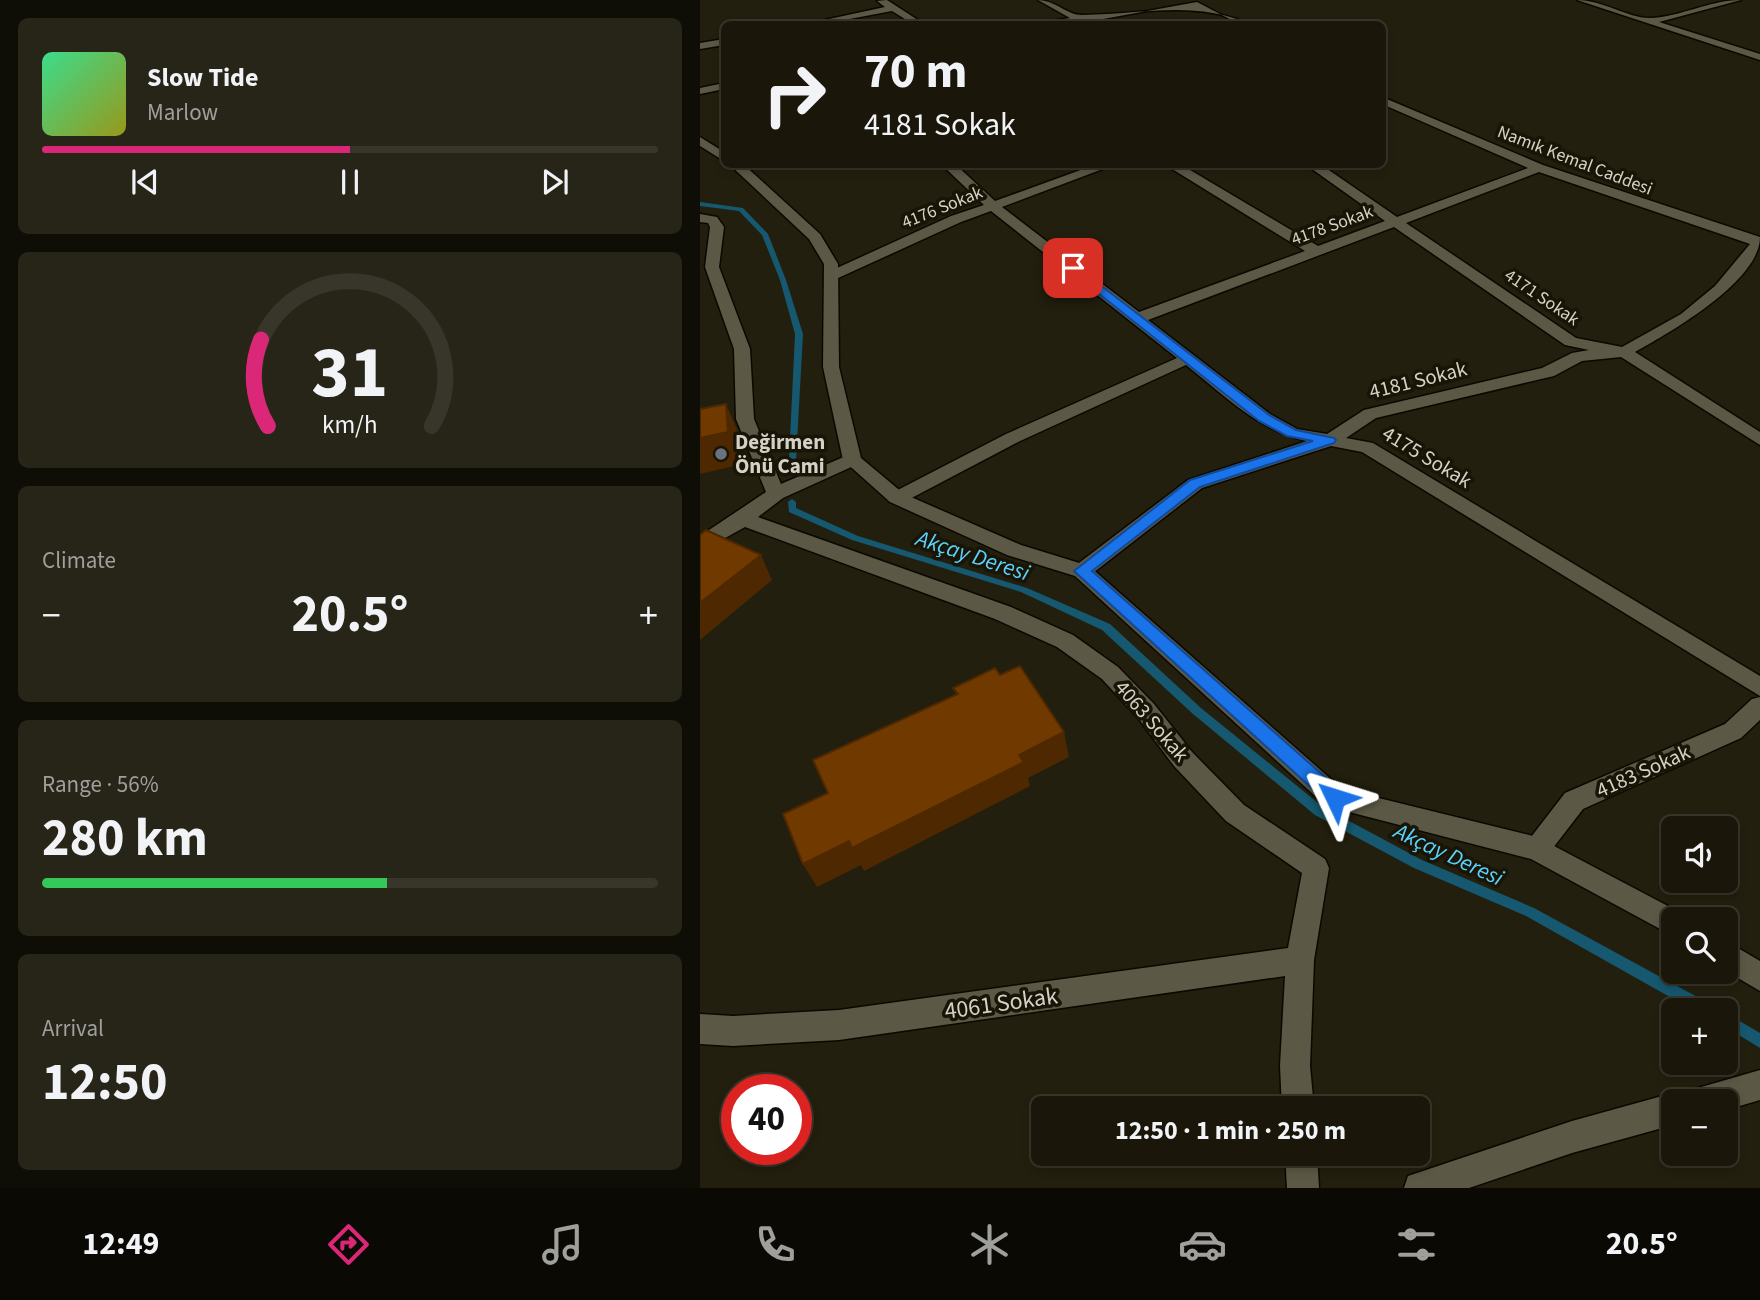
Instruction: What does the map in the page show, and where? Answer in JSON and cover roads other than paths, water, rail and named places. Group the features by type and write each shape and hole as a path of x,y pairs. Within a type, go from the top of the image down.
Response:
{"street":[{"path":"879,0 914,21"},
{"path":"1043,0 1084,21"},
{"path":"1066,21 1194,0"},
{"path":"1200,0 1239,21"},
{"path":"1582,0 1760,57"},
{"path":"1649,22 1736,0"},
{"path":"827,21 894,8"},
{"path":"700,46 721,42"},
{"path":"700,91 721,87"},
{"name":"Namık Kemal Caddesi","path":"1386,102 1539,168 1759,242"},
{"path":"700,141 721,153"},
{"path":"744,168 815,237 831,264 831,367 852,460 897,498 1014,550 1082,571 1335,798 1537,849 1661,916"},
{"name":"4175 Sokak","path":"951,168 993,206 1264,418 1292,433 1367,447 1760,687"},
{"name":"4176 Sokak","path":"831,276 956,219 1099,168"},
{"path":"1177,168 1316,251"},
{"name":"4171 Sokak","path":"1317,168 1571,342 1624,352 1760,440"},
{"name":"4178 Sokak","path":"1138,318 1539,168"},
{"path":"700,218 712,220 717,228 706,268 742,349 745,419 776,494"},
{"name":"4181 Sokak","path":"1082,571 1195,484 1329,440 1370,414 1548,372 1578,356 1624,352 1686,317 1720,289 1759,242"},
{"path":"897,498 1012,439 1189,358"},
{"path":"700,545 743,519 776,494 852,460"},
{"name":"4063 Sokak","path":"743,519 1003,613 1065,641 1110,673 1146,711 1183,759 1236,813 1316,868 1300,960 1295,1066 1297,1096"},
{"name":"4183 Sokak","path":"1537,849 1574,801 1733,731 1760,706"},
{"name":"4061 Sokak","path":"700,1029 733,1031 839,1025 1300,960"},
{"path":"1738,963 1760,977"},
{"path":"1738,1091 1760,1085"},
{"path":"1420,1188 1572,1137 1661,1112"},
{"path":"1302,1166 1303,1188"}],"waterway":[{"name":"Akçay Deresi","path":"700,204 741,209 765,234 783,280 799,334 793,459"},
{"name":"Akçay Deresi","path":"792,502 792,510 855,538 1024,590 1106,627 1197,711 1319,811 1418,864 1530,912 1685,998"},
{"name":"Akçay Deresi","path":"1738,1027 1760,1041"}],"place":[{"name":"Değirmen Önü Cami","path":"721,454"}]}
